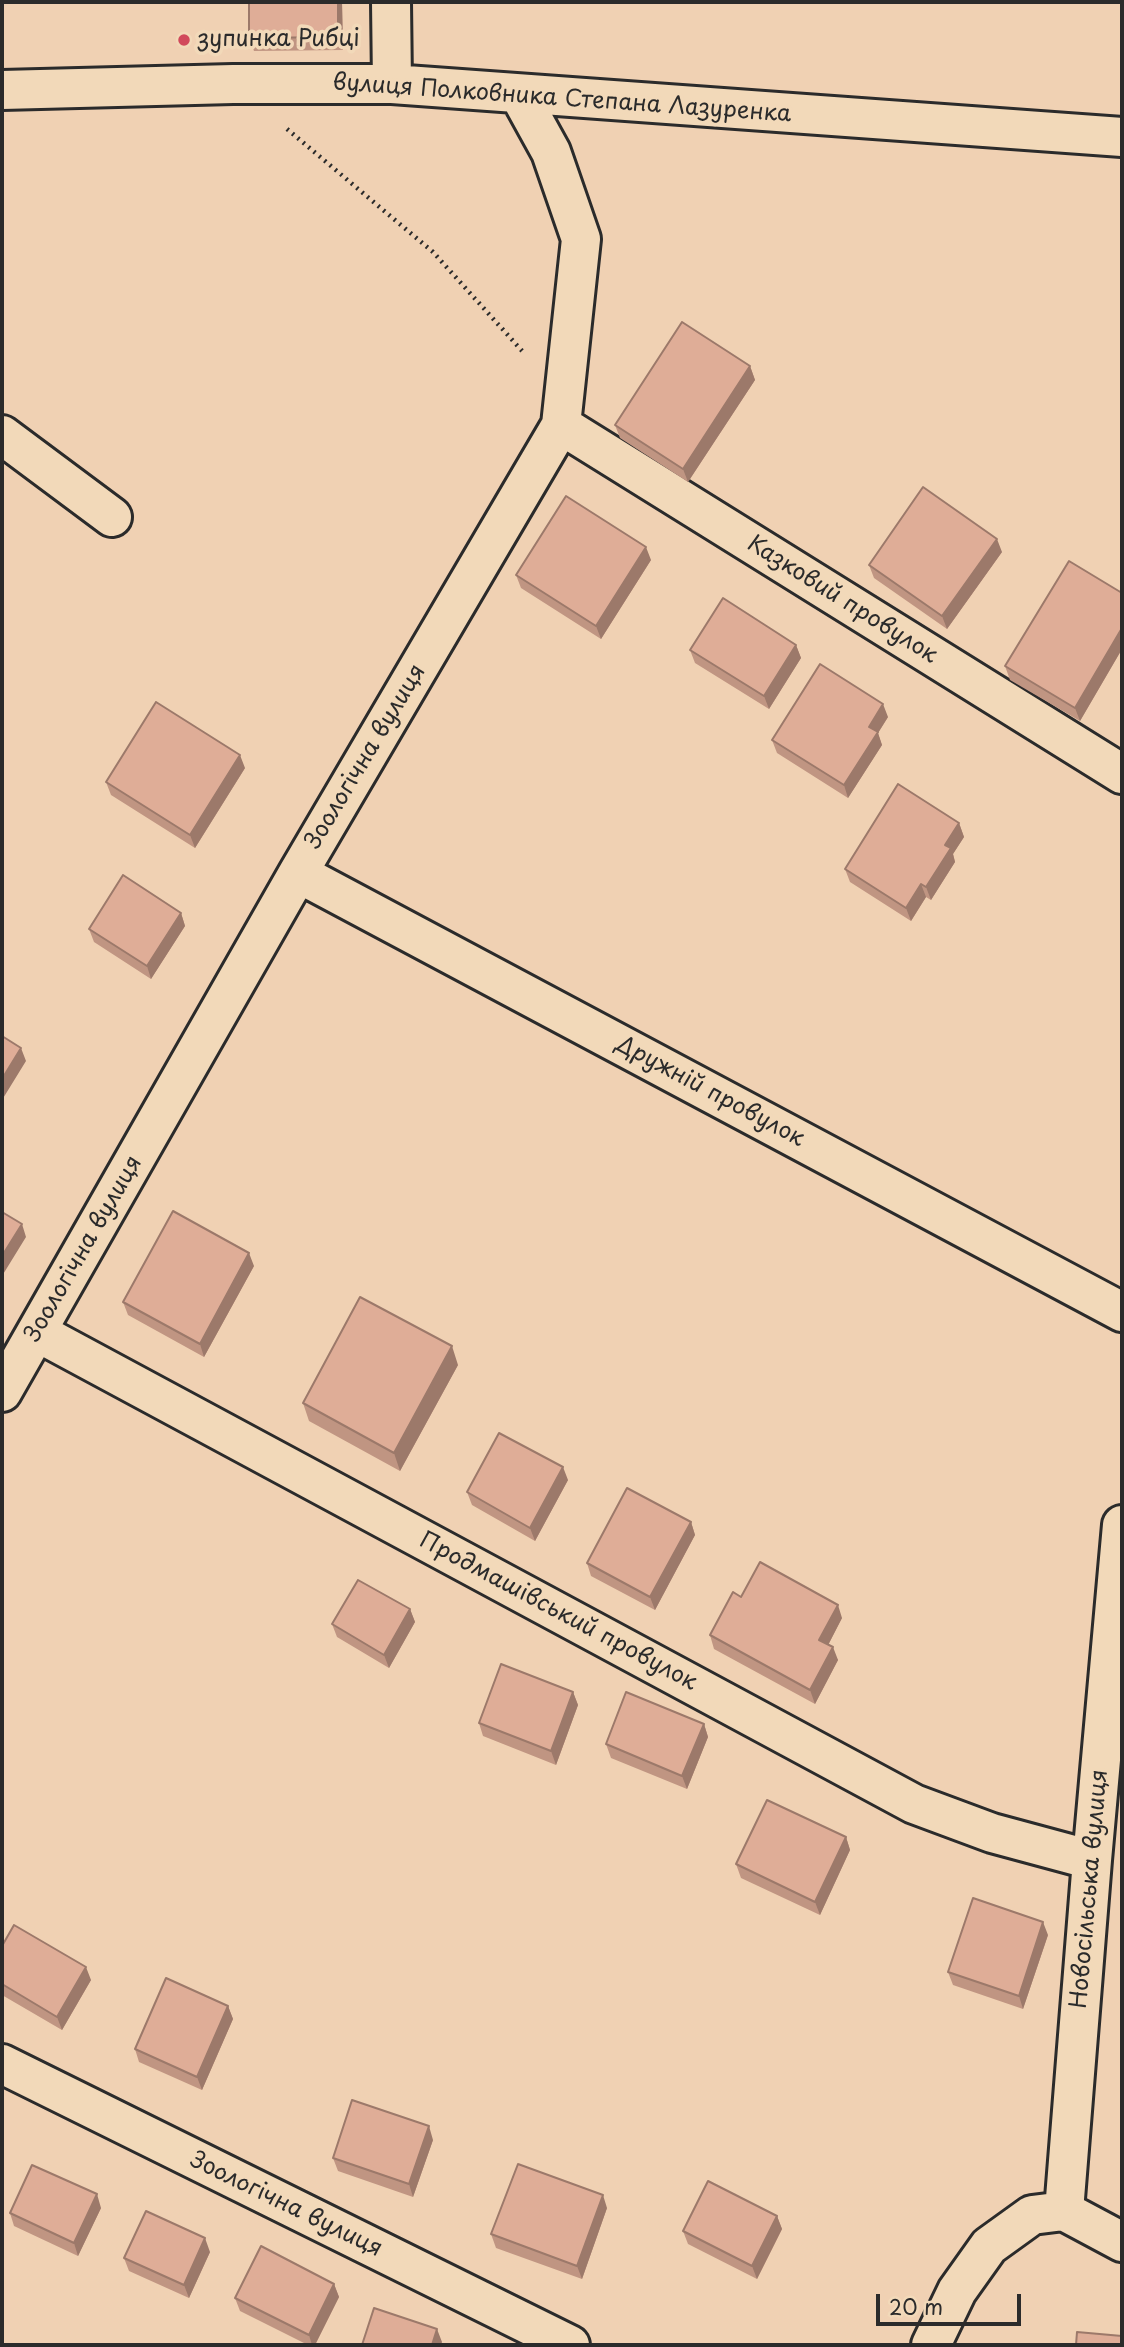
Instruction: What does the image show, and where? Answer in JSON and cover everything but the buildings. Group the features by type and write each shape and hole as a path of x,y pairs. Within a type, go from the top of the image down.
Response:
{"street":[{"path":"391,2 392,84"},
{"name":"вулиця Полковника Степана Лазуренка","path":"2,90 233,84 392,84 1122,137"},
{"name":"Зоологічна вулиця","path":"2,1392 298,873 561,425 581,239 551,152 519,94"},
{"name":"Казковий провулок","path":"561,425 1122,774"},
{"path":"2,435 112,517"},
{"name":"Дружній провулок","path":"298,873 1122,1312"},
{"name":"Продмашівський провулок","path":"37,1332 914,1804 992,1833 1092,1860"},
{"name":"Новосільська вулиця","path":"1064,2211 1122,1525"},
{"name":"Зоологічна вулиця","path":"2,2064 570,2345"},
{"path":"931,2345 957,2291 989,2246 1032,2214 1064,2211 1122,2242"}],"path":[{"path":"286,128 433,252 530,360"}],"place":[{"name":"зупинка Рибці","path":"184,40"}]}
